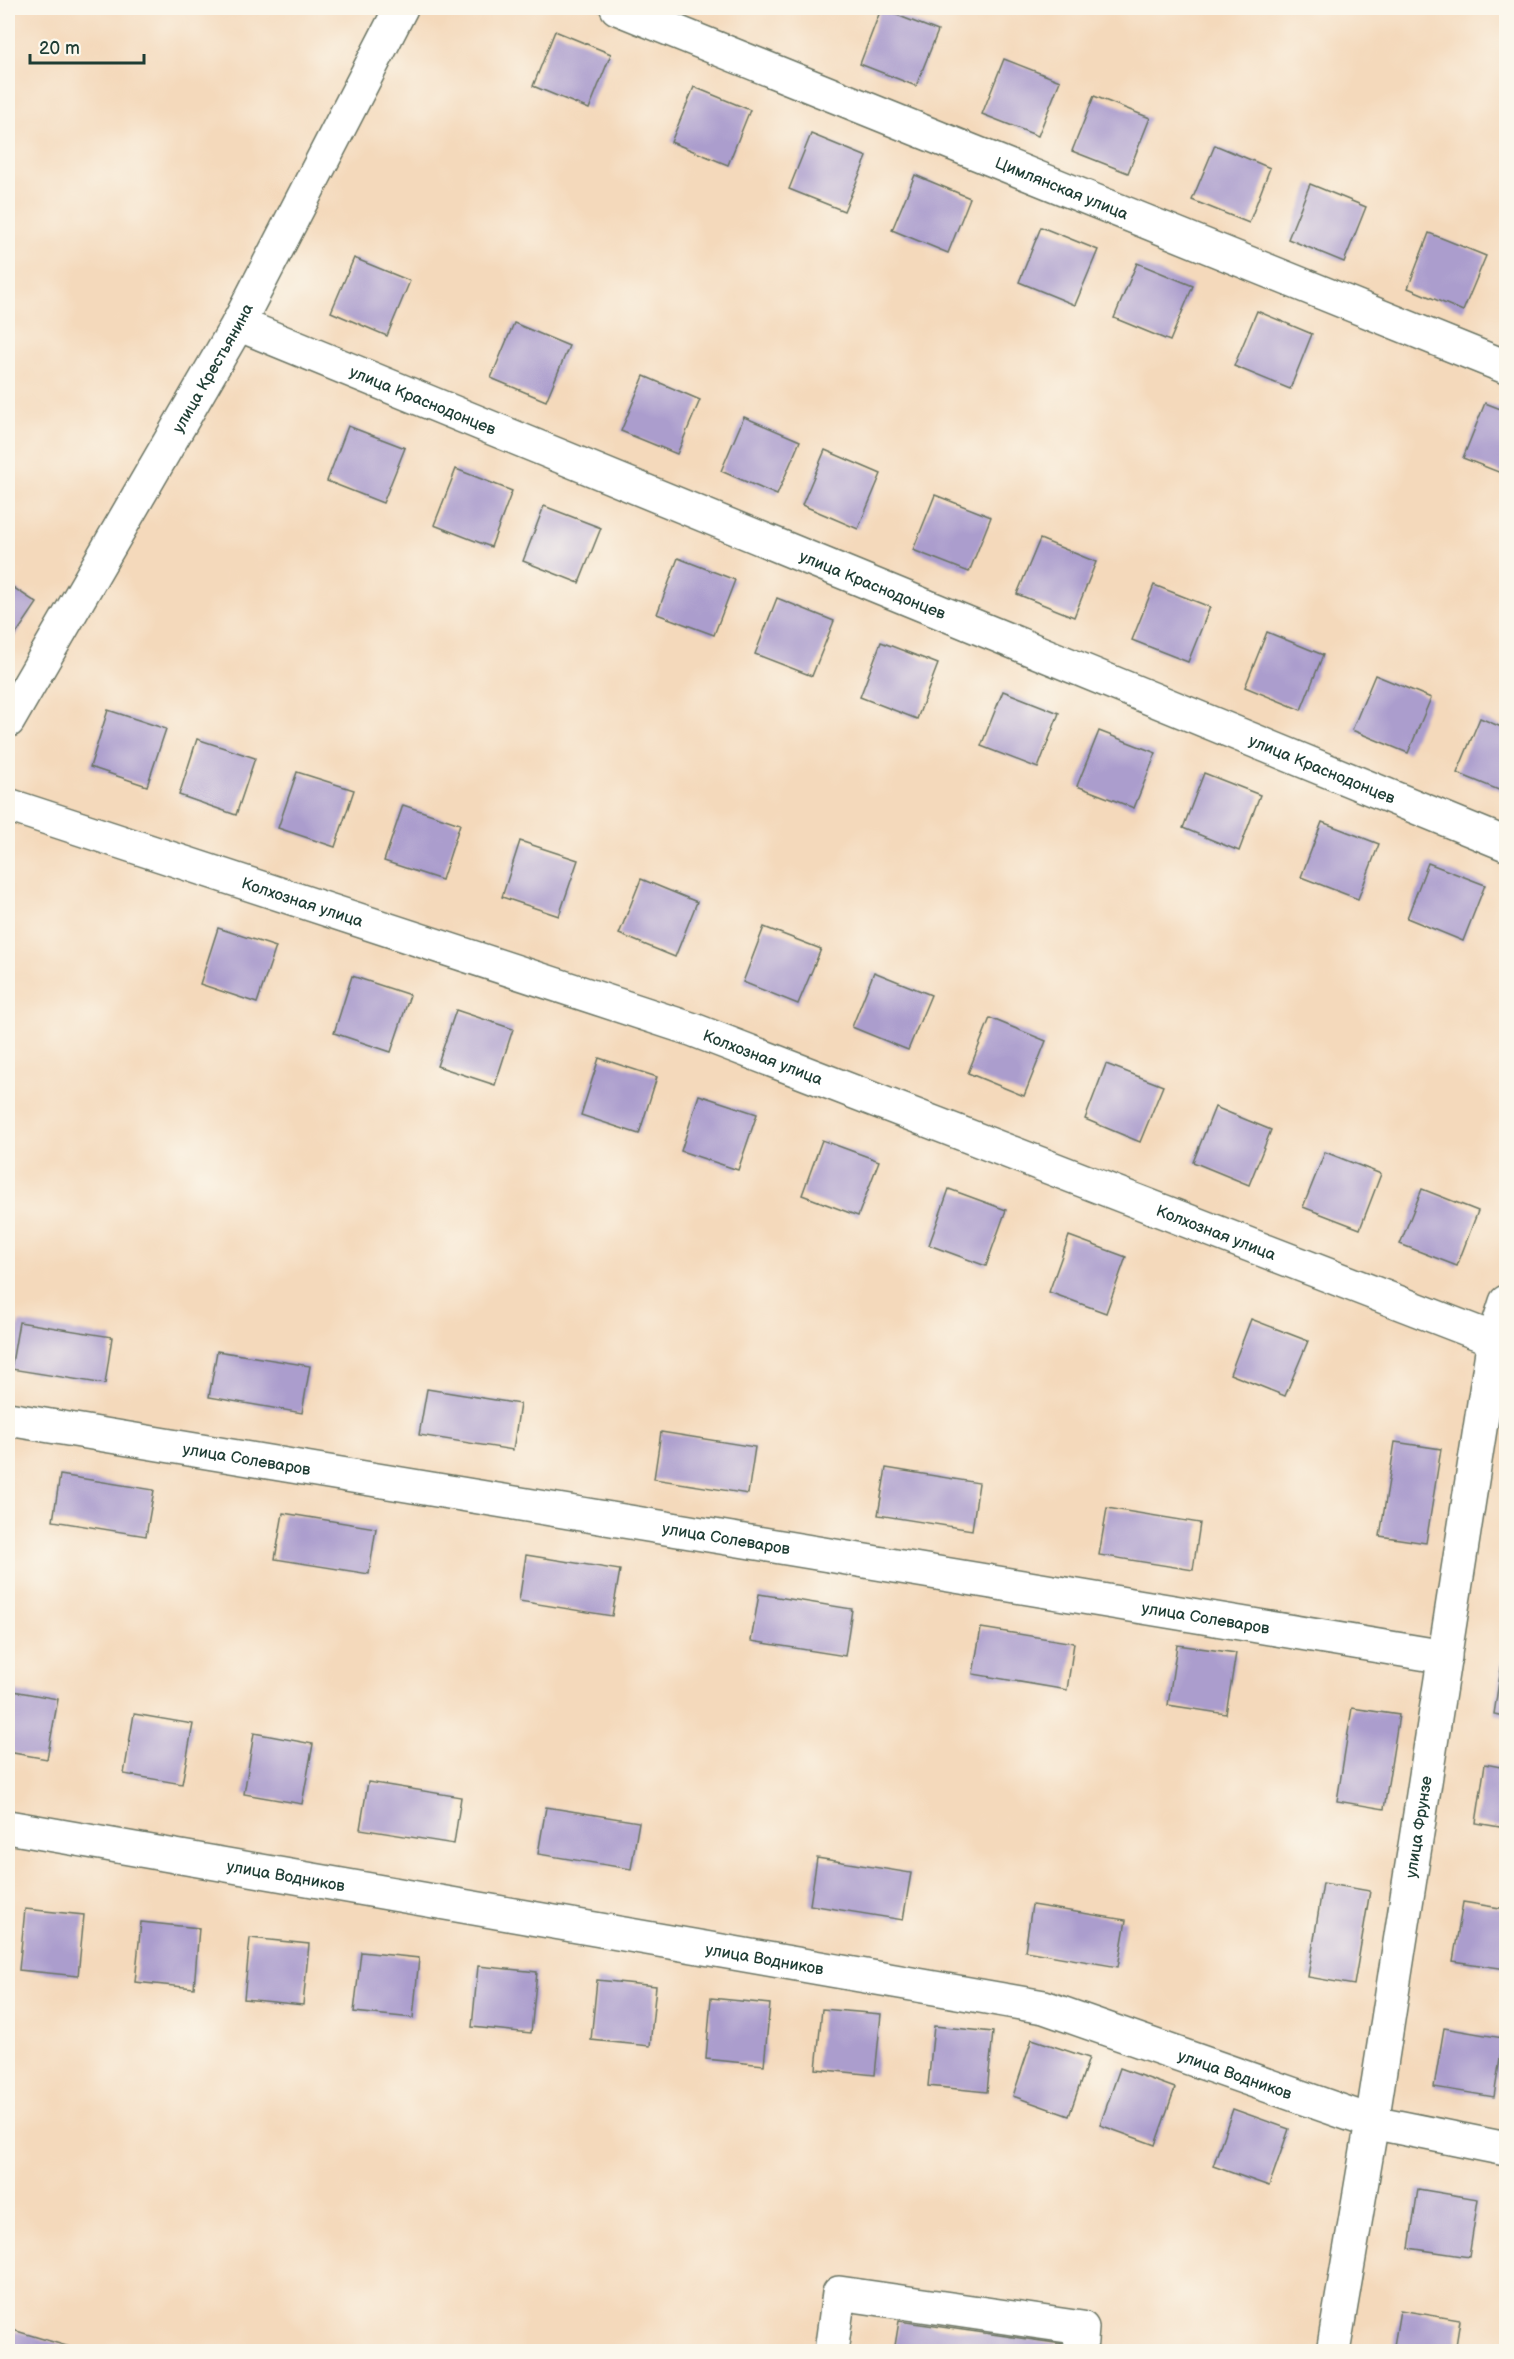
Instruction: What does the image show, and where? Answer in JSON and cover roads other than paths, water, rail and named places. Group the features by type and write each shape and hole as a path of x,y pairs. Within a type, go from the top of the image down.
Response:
{"street":[{"name":"улица Крестьянина","path":"8,721 238,324 401,8"},
{"name":"Цимлянская улица","path":"631,10 1506,367"},
{"name":"улица Краснодонцев","path":"238,324 1506,844"},
{"name":"Колхозная улица","path":"8,805 694,1030 1500,1341"},
{"name":"улица Фрунзе","path":"1333,2352 1372,2122 1445,1657 1506,1302"},
{"name":"улица Солеваров","path":"8,1419 1445,1657"},
{"name":"улица Водников","path":"8,1827 1044,2007 1372,2122 1506,2149"},
{"path":"831,2352 838,2293 1082,2328 1080,2352"}]}
